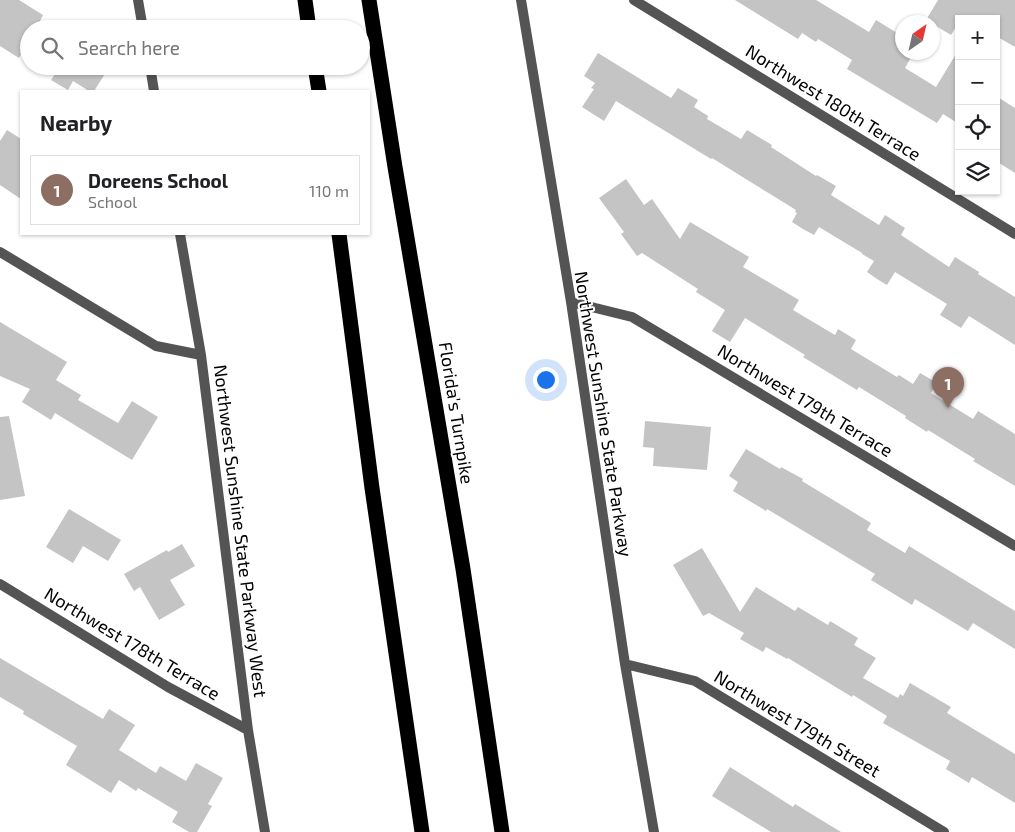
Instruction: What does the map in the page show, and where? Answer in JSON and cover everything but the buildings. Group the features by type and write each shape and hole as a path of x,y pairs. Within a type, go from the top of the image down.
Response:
{"highway":[{"path":"305,0 308,20"},
{"name":"Florida's Turnpike","path":"369,0 463,569 502,832"},
{"path":"316,75 319,90"},
{"path":"339,235 371,478 422,832"}],"street":[{"path":"138,0 141,20"},
{"name":"Northwest Sunshine State Parkway","path":"521,0 570,302 624,664 654,832"},
{"name":"Northwest 180th Terrace","path":"634,0 1015,234"},
{"path":"151,75 154,90"},
{"name":"Northwest Sunshine State Parkway West","path":"180,235 201,355 248,730 265,832"},
{"path":"0,252 156,346 201,355"},
{"name":"Northwest 179th Terrace","path":"570,302 632,317 1015,546"},
{"name":"Northwest 178th Terrace","path":"0,584 168,687 248,730"},
{"name":"Northwest 179th Street","path":"624,664 695,681 944,832"}],"place":[{"name":"Doreens School","path":"948,408"}]}
